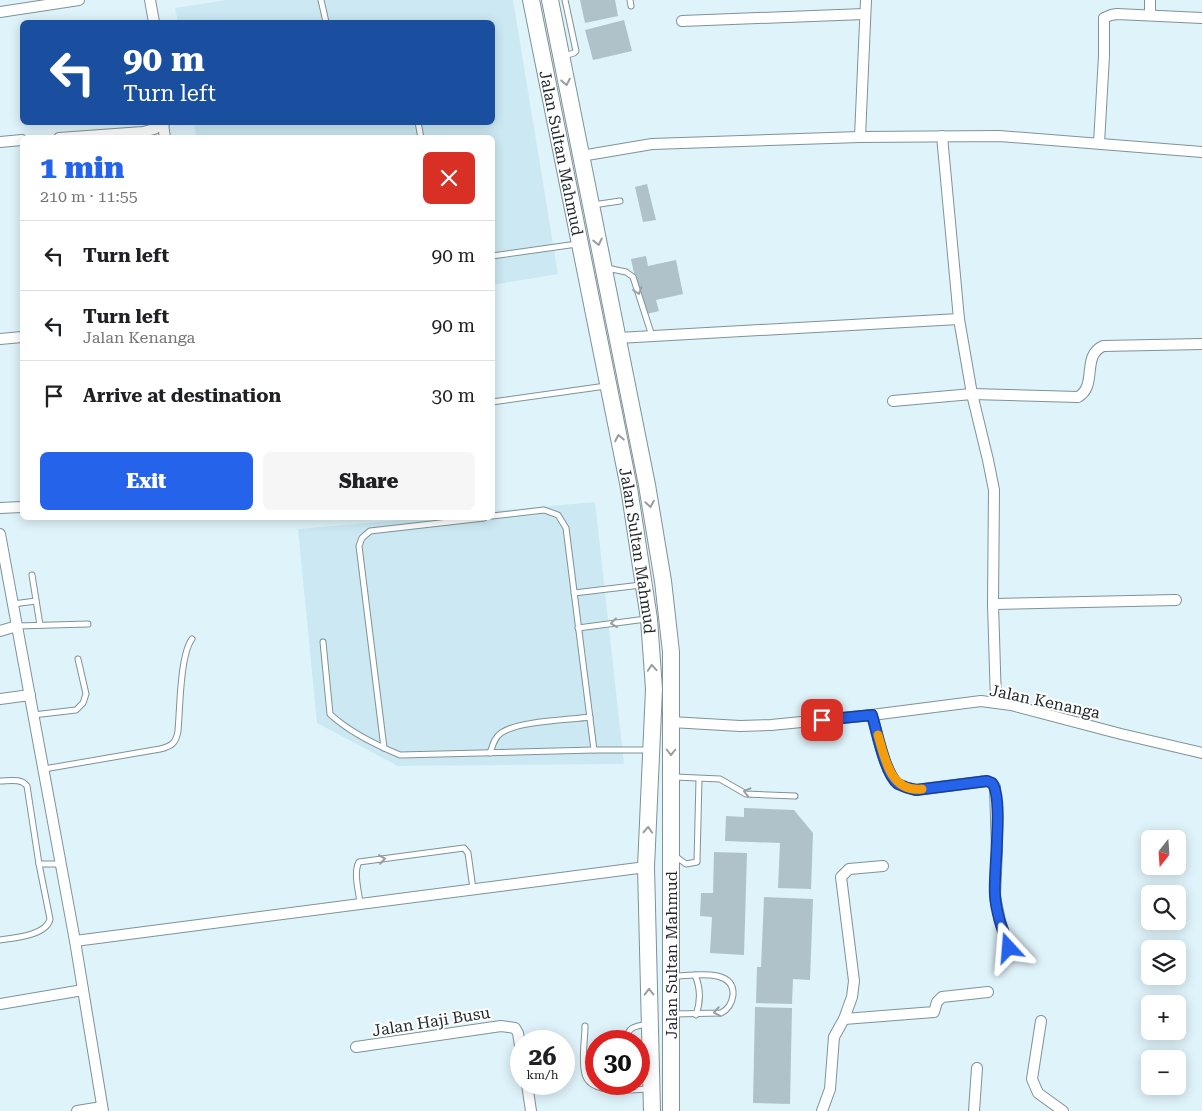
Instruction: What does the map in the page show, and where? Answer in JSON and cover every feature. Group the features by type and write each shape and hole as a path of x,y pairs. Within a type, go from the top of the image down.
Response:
{"highway":[{"name":"Jalan Sultan Mahmud","path":"531,0 629,488 649,618 654,689 646,867 652,1111"},
{"name":"Jalan Sultan Mahmud","path":"556,0 562,25 561,57 647,485 671,652 671,1111"}],"street":[{"path":"0,12 79,0"},
{"path":"150,0 154,20"},
{"path":"860,136 866,0"},
{"path":"1150,0 1150,15"},
{"path":"682,21 864,14"},
{"path":"1099,143 1104,56 1104,18 1117,14 1202,18"},
{"path":"101,135 143,132 159,125"},
{"path":"580,156 652,144 860,136 999,136 1202,152"},
{"path":"942,136 959,319 972,394 994,490 993,604 996,702"},
{"path":"0,142 20,140"},
{"path":"618,338 959,319"},
{"path":"0,339 20,337"},
{"path":"894,401 972,394 1078,397 1084,394 1087,388 1092,354 1096,349 1103,346 1202,344"},
{"path":"0,508 20,507"},
{"path":"0,534 75,941 103,1109 77,1111"},
{"path":"993,604 1176,600"},
{"path":"0,631 17,626"},
{"path":"0,699 30,696"},
{"name":"Jalan Kenanga","path":"671,722 772,726 981,701 996,702 1202,753"},
{"path":"872,715 889,773 897,783 916,790 987,781 995,787 997,850 995,896 1000,921 1009,948"},
{"path":"822,1111 830,1089 834,1037 844,1019 852,997 854,981 841,877 849,869 883,866"},
{"path":"75,941 646,867"},
{"path":"0,1004 83,990"},
{"path":"844,1019 934,1012 937,1002 942,997 988,992"},
{"path":"1041,1022 1032,1079 1038,1093 1063,1111"},
{"name":"Jalan Haji Busu","path":"356,1047 501,1026 515,1028 516,1030"},
{"path":"974,1111 977,1068"},
{"path":"529,1095 531,1111"}],"lane":[{"path":"321,0 326,20"},
{"path":"591,205 620,201"},
{"path":"495,256 580,244"},
{"path":"604,268 626,272 633,277 652,336"},
{"path":"495,402 609,385"},
{"path":"495,516 544,510 558,515 566,528 594,750"},
{"path":"384,748 359,546 362,538 370,531 466,520"},
{"path":"32,575 40,625"},
{"path":"574,593 644,584"},
{"path":"13,604 36,601"},
{"path":"578,628 649,618"},
{"path":"17,626 88,624"},
{"path":"43,769 160,749 173,744 178,731 185,659 188,645 192,639"},
{"path":"324,642 330,714 338,722 400,755 652,750"},
{"path":"34,715 76,710 83,703 86,694 78,659"},
{"path":"490,752 495,739 501,733 514,726 590,717"},
{"path":"671,777 720,779 746,794 795,796"},
{"path":"671,852 680,862 686,864 697,862 699,779"},
{"path":"0,781 24,782 27,786 50,919 49,924 44,929 21,937 0,940"},
{"path":"360,904 357,876 359,862 464,848 468,853 473,890"},
{"path":"39,864 61,864"},
{"path":"671,976 714,974 724,977 731,985 733,991 731,1005 721,1013 671,1014"},
{"path":"695,976 700,994 696,1015"},
{"path":"630,1030 650,1024"}],"shaded area":[{"path":"226,0 513,0 558,274 495,285 495,135 196,135 194,125 495,125 495,20 178,20 175,8"},
{"path":"595,502 624,764 398,766 317,723 298,529 401,520 495,520 495,511"}],"building":[{"path":"580,0 615,0 618,16 585,23"},
{"path":"624,20 632,51 593,60 585,30"},
{"path":"647,184 656,220 643,222 635,187"},
{"path":"646,256 648,266 676,260 683,294 656,300 659,311 643,315 631,259"},
{"path":"744,808 794,810 813,833 811,889 778,888 780,843 725,841 726,816 744,817"},
{"path":"714,852 747,853 744,955 710,953 712,917 700,916 701,893 713,893"},
{"path":"764,897 813,899 810,980 793,979 792,1004 756,1003 757,967 761,967"},
{"path":"755,1007 792,1008 790,1104 753,1103"}],"slow traffic":[{"path":"878,735 889,773 897,783 909,789 922,789"}],"route":[{"path":"822,720 872,715 889,773 897,783 909,789 916,790 987,781 992,783 996,792 997,850 995,896 1000,921 1009,948"}]}
